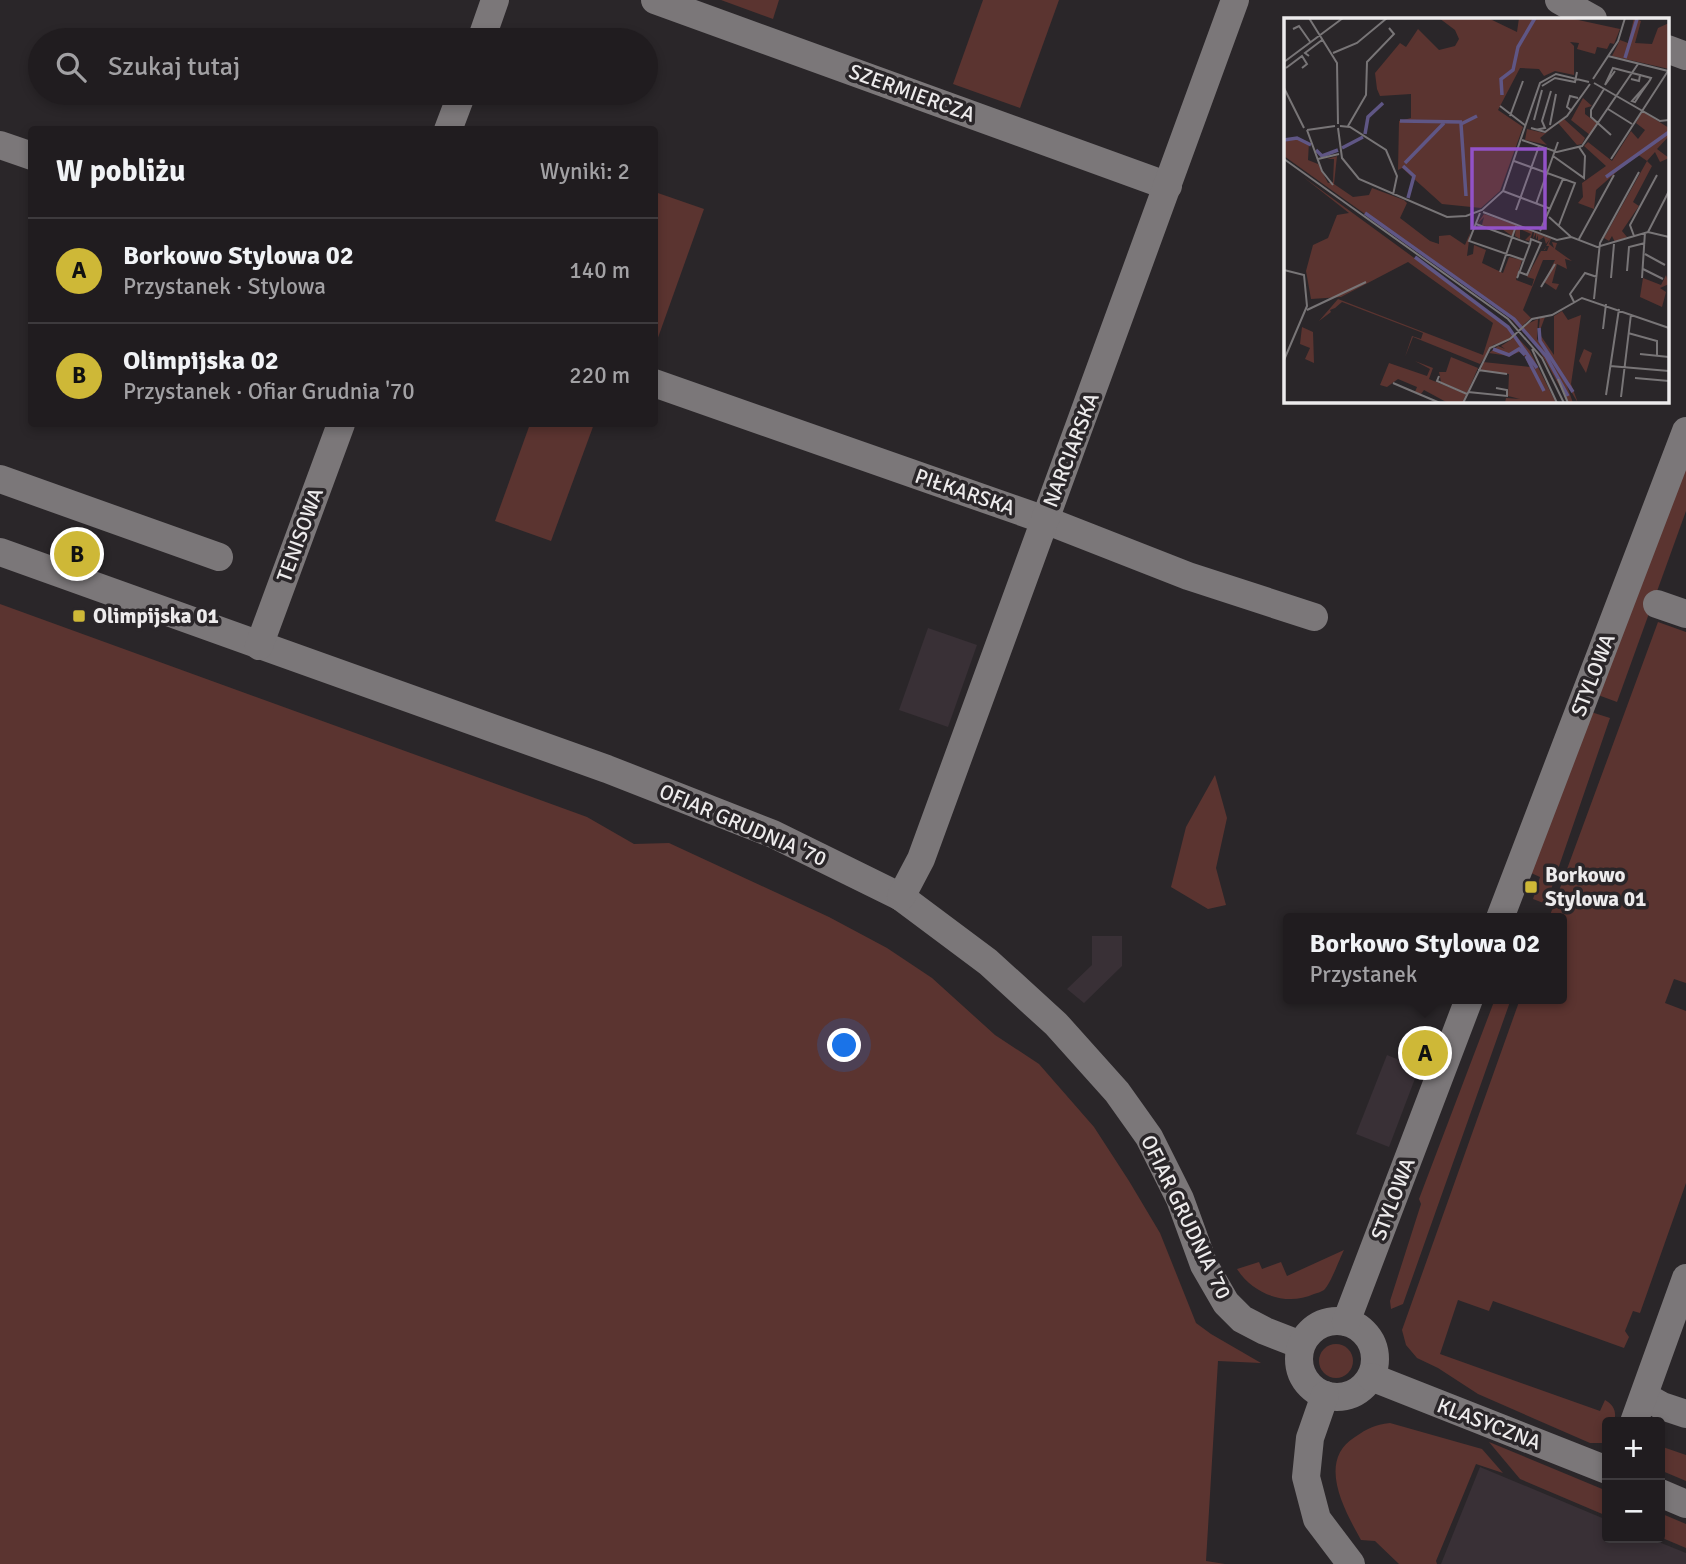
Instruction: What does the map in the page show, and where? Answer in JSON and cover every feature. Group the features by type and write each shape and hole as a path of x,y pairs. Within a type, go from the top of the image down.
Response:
{"street":[{"path":"485,28 495,0"},
{"name":"SZERMIERCZA","path":"656,0 1168,186"},
{"name":"NARCIARSKA","path":"901,897 921,859 1235,0"},
{"path":"1559,0 1591,18"},
{"path":"1668,49 1686,56"},
{"path":"449,126 457,105"},
{"path":"0,145 28,155"},
{"name":"PIŁKARSKA","path":"658,384 1045,520 1188,576 1314,617"},
{"name":"TENISOWA","path":"259,646 340,427"},
{"name":"STYLOWA","path":"1502,913 1686,431"},
{"path":"0,479 219,557"},
{"name":"OFIAR GRUDNIA '70","path":"0,552 620,774 773,834 901,897 988,962 1055,1024 1117,1092 1150,1138 1180,1199 1204,1265 1226,1303 1242,1319 1301,1345"},
{"path":"1657,604 1686,614"},
{"name":"STYLOWA","path":"1346,1321 1467,1004"},
{"path":"1636,1417 1686,1278"},
{"path":"1346,1321 1362,1329 1372,1343 1375,1360 1371,1377 1363,1387 1351,1395 1338,1398 1311,1388 1302,1375 1298,1360 1301,1345 1308,1333 1319,1325 1346,1321"},
{"name":"KLASYCZNA","path":"1371,1377 1602,1468"},
{"path":"1325,1395 1310,1438 1306,1477 1317,1519 1352,1564"},
{"path":"1644,1396 1662,1406 1686,1414"},
{"path":"1665,1495 1686,1504"}],"shaded area":[{"path":"721,0 779,0 773,19"},
{"path":"983,0 1059,0 1020,108 953,84"},
{"path":"658,193 704,209 658,338"},
{"path":"529,427 593,427 551,541 495,521"},
{"path":"1686,464 1686,511 1617,702 1598,695"},
{"path":"0,604 587,817 634,844 669,843 829,917 887,948 932,978 995,1035 1039,1064 1094,1127 1160,1233 1196,1323 1261,1363 1218,1361 1206,1561 1225,1564 0,1564"},
{"path":"1658,622 1686,632 1686,983 1674,979 1665,1003 1686,1011 1686,1183 1640,1313 1633,1311 1625,1331 1629,1337 1624,1348 1493,1301 1489,1311 1458,1300 1440,1354 1600,1411 1605,1400 1611,1404 1615,1415 1602,1417 1602,1443 1590,1443 1478,1394 1417,1358 1406,1345 1402,1330 1518,1004 1567,1004 1567,913 1551,913"},
{"path":"928,628 977,645 948,727 899,710"},
{"path":"1591,712 1610,718 1546,904 1533,899 1540,877 1531,873"},
{"path":"1215,775 1227,818 1216,868 1226,905 1208,909 1171,887 1186,827"},
{"path":"1092,936 1122,936 1122,966 1084,1003 1067,989 1092,965"},
{"path":"1493,1004 1509,1004 1403,1304 1391,1309 1390,1301 1421,1204 1419,1199"},
{"path":"1387,1055 1419,1068 1389,1147 1356,1134"},
{"path":"1344,1250 1324,1290 1303,1298 1271,1296 1252,1285 1237,1269 1259,1262 1262,1269 1281,1262 1287,1276"},
{"path":"1336,1344 1348,1349 1353,1361 1348,1373 1336,1378 1324,1373 1319,1361 1324,1349"},
{"path":"1390,1423 1482,1449 1503,1473 1476,1464 1437,1564 1399,1564 1375,1541 1361,1540 1337,1487 1337,1459 1343,1447 1368,1429"},
{"path":"1489,1442 1602,1489 1602,1514 1520,1479"},
{"path":"1665,1448 1686,1455 1686,1481 1665,1472"},
{"path":"1480,1467 1602,1518 1602,1543 1661,1543 1686,1553 1686,1564 1441,1564"},
{"path":"1665,1515 1686,1524 1686,1548 1665,1539"}],"place":[{"name":"Olimpijska 02","path":"77,554"},
{"name":"Olimpijska 01","path":"79,616"},
{"name":"Borkowo Stylowa 01","path":"1531,887"},
{"name":"Borkowo Stylowa 02","path":"1425,1053"}]}
